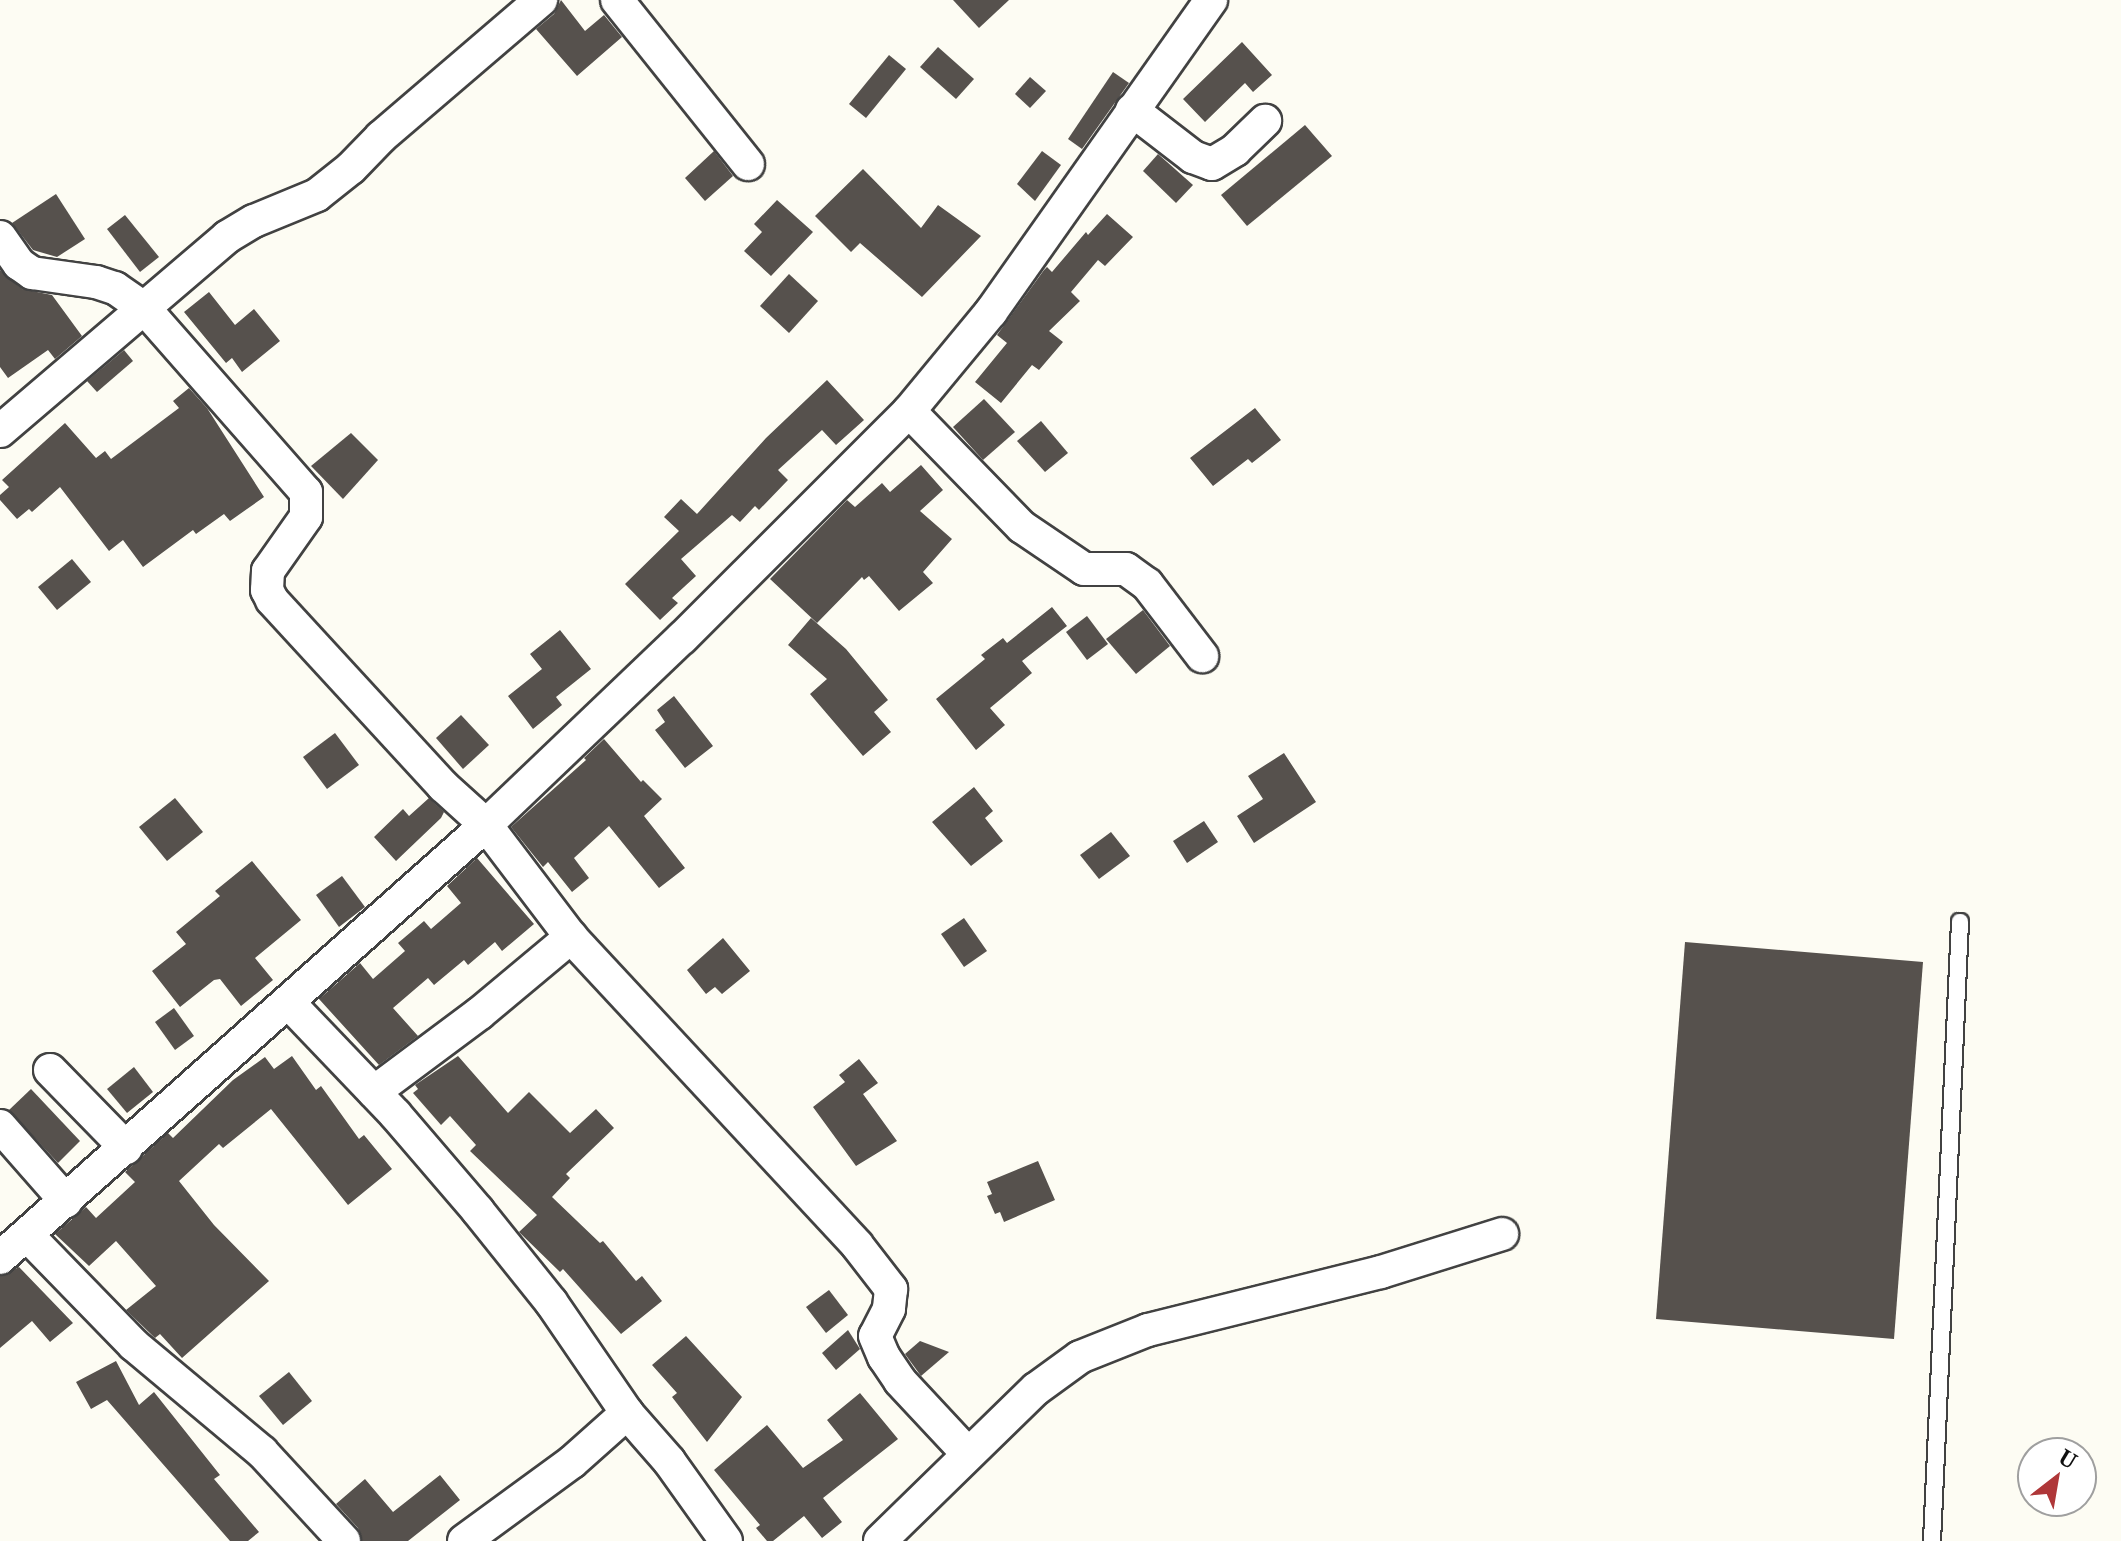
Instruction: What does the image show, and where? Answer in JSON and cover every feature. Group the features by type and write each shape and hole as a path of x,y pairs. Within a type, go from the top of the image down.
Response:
{"street":[{"path":"0,431 227,237 254,221 317,195 541,0"},
{"path":"617,0 748,164"},
{"path":"0,1258 486,825 682,638 909,411 991,312 1211,0"},
{"path":"1132,110 1193,157 1212,164 1235,150 1265,121"},
{"path":"0,237 19,264 32,273 96,282 115,288 145,309 306,492 306,517 268,571 267,590 272,600 443,786 486,825 571,937 801,1180 874,1267 891,1289 889,1309 875,1336 884,1357 900,1381 968,1454"},
{"path":"909,411 1022,527 1084,569 1126,569 1147,584 1202,656"},
{"path":"374,1092 480,1013 571,937"},
{"path":"288,1002 374,1092 478,1211 551,1302 627,1413 669,1461 726,1541"},
{"path":"50,1070 126,1148"},
{"path":"0,1126 66,1201"},
{"path":"880,1541 1036,1389 1100,1348 1148,1330 1381,1272 1502,1234"},
{"path":"28,1236 134,1345 262,1452 344,1541"},
{"path":"464,1541 572,1462 627,1413"}],"lane":[{"path":"1932,1541 1960,922"}],"building":[{"path":"561,0 585,31 604,15 622,37 577,76 536,29 554,14"},
{"path":"953,0 1009,0 979,28"},
{"path":"1242,42 1272,75 1253,92 1245,83 1205,122 1183,99"},
{"path":"938,47 974,79 956,99 920,67"},
{"path":"889,55 906,69 866,118 849,104"},
{"path":"1113,72 1129,83 1082,149 1068,139"},
{"path":"1030,77 1046,91 1030,108 1015,94"},
{"path":"1305,125 1332,156 1247,226 1221,195"},
{"path":"714,151 733,176 705,201 685,178"},
{"path":"1042,151 1061,165 1035,201 1017,184"},
{"path":"1158,154 1193,185 1176,203 1143,171"},
{"path":"863,169 921,228 938,205 981,236 922,297 860,243 851,252 815,216"},
{"path":"56,194 85,239 57,257 33,250 12,223"},
{"path":"777,200 813,232 771,276 744,251 762,232 754,224"},
{"path":"1107,214 1133,237 1105,266 1098,260 1071,292 1080,301 1049,331 1063,342 1039,370 1032,365 1001,403 975,382 1007,343 997,335 1044,270 1047,267 1052,272 1086,232 1088,235"},
{"path":"125,215 159,257 140,272 107,229"},
{"path":"0,270 22,289 52,295 82,336 55,359 48,350 8,378 0,367"},
{"path":"789,274 818,301 789,333 760,306"},
{"path":"209,292 235,325 254,309 280,341 242,372 232,358 226,363 184,312"},
{"path":"124,350 133,361 97,392 87,381"},
{"path":"827,380 864,420 836,445 822,430 778,470 788,480 759,510 755,506 740,522 732,515 681,559 696,576 672,598 678,603 660,620 625,584 679,531 664,517 681,499 697,514 766,438"},
{"path":"189,388 207,408 264,497 230,521 224,514 196,534 193,530 143,567 123,540 109,551 60,487 32,512 29,509 17,519 0,500 0,495 9,487 2,480 65,423 96,458 105,451 111,459 179,408 173,401"},
{"path":"984,399 1015,432 983,460 953,427"},
{"path":"1255,408 1281,440 1252,463 1248,459 1213,486 1190,458"},
{"path":"1041,421 1068,453 1045,472 1017,441"},
{"path":"351,433 378,460 343,499 311,466"},
{"path":"921,465 943,490 920,511 952,539 923,572 933,583 899,611 869,576 864,580 862,577 817,623 770,579 847,500 855,507 882,483 890,492"},
{"path":"72,559 91,582 57,610 38,587"},
{"path":"1052,607 1067,626 1022,661 1032,673 990,708 1005,725 976,750 936,699 985,659 981,655 1003,638 1007,643"},
{"path":"1143,610 1170,646 1136,674 1106,639"},
{"path":"1087,616 1108,644 1087,660 1066,632"},
{"path":"811,618 846,649 888,700 874,712 891,732 863,756 810,694 827,679 788,645"},
{"path":"560,630 591,669 556,697 562,705 533,729 508,696 542,669 530,654"},
{"path":"674,696 713,746 685,768 655,730 665,722 657,710"},
{"path":"461,715 489,745 463,769 436,738"},
{"path":"335,733 359,765 327,789 303,757"},
{"path":"604,739 641,782 643,780 662,799 644,816 685,868 659,888 609,826 574,858 589,878 572,892 548,862 543,867 511,827 586,760 584,758"},
{"path":"1284,753 1316,802 1254,843 1237,816 1263,799 1248,776"},
{"path":"974,787 993,811 985,818 1003,841 971,866 932,822"},
{"path":"175,798 203,832 167,861 139,827"},
{"path":"429,798 444,812 441,818 396,861 374,837 403,809 409,816"},
{"path":"1204,821 1218,842 1187,863 1173,841"},
{"path":"1111,832 1130,856 1099,879 1080,855"},
{"path":"477,858 534,924 502,951 495,942 468,965 464,960 434,985 428,978 393,1008 418,1036 379,1065 319,999 360,963 373,979 405,951 398,943 424,921 431,929 461,903 447,886"},
{"path":"252,861 301,920 255,958 273,980 241,1006 220,979 214,980 180,1007 152,971 186,944 176,932 220,896 215,891"},
{"path":"342,876 365,907 339,927 316,895"},
{"path":"964,918 987,951 964,967 941,934"},
{"path":"723,938 750,971 722,994 715,987 706,994 687,970"},
{"path":"1685,942 1923,962 1894,1339 1656,1319"},
{"path":"174,1008 194,1036 175,1050 155,1022"},
{"path":"292,1056 316,1090 321,1086 359,1139 364,1135 392,1169 348,1205 271,1109 223,1148 219,1144 179,1181 214,1225 269,1281 182,1358 160,1334 155,1338 126,1310 156,1286 116,1241 89,1266 55,1234 86,1207 96,1218 135,1182 125,1172 168,1133 173,1138 233,1080 265,1057 274,1069"},
{"path":"458,1056 508,1113 529,1092 570,1133 596,1109 614,1128 566,1174 570,1178 552,1197 600,1243 603,1241 636,1281 642,1276 662,1301 621,1334 563,1269 560,1272 519,1232 537,1215 470,1151 476,1145 450,1116 441,1125 413,1093 418,1089 415,1085"},
{"path":"859,1059 878,1083 863,1094 897,1141 856,1166 813,1107 845,1082 839,1075"},
{"path":"134,1067 153,1092 127,1113 107,1089"},
{"path":"31,1089 80,1141 58,1163 9,1110"},
{"path":"1038,1161 1055,1200 1004,1222 1000,1212 995,1214 987,1196 992,1194 987,1182"},
{"path":"19,1267 73,1323 50,1342 32,1321 0,1348 0,1276"},
{"path":"829,1290 848,1315 826,1333 806,1307"},
{"path":"848,1330 860,1349 836,1370 822,1353"},
{"path":"686,1336 742,1397 707,1442 672,1397 677,1393 652,1365"},
{"path":"920,1341 949,1352 921,1376 905,1354"},
{"path":"116,1361 139,1405 154,1392 220,1475 214,1479 259,1532 248,1541 230,1541 107,1400 91,1409 76,1382"},
{"path":"289,1372 312,1401 283,1425 259,1396"},
{"path":"860,1393 898,1439 823,1498 842,1522 822,1538 804,1516 773,1541 767,1541 756,1528 760,1525 714,1470 767,1425 803,1468 843,1440 827,1420"},
{"path":"440,1475 460,1500 408,1541 362,1541 358,1528 336,1504 365,1479 393,1512"}]}
